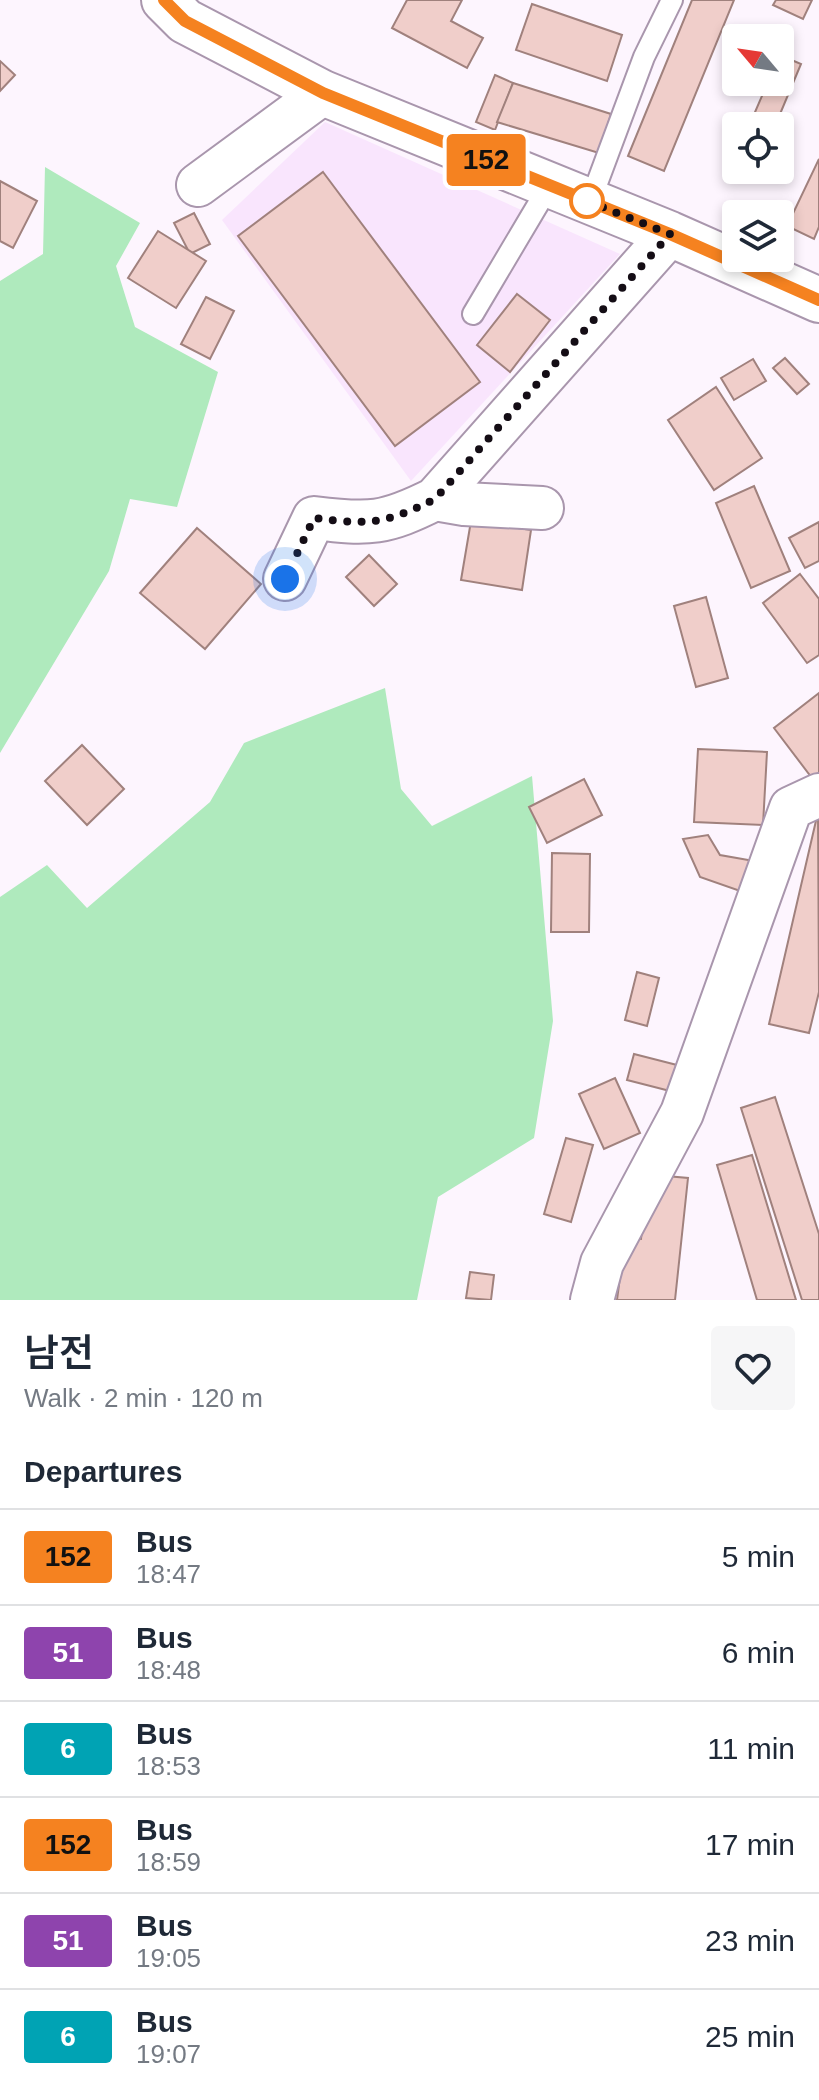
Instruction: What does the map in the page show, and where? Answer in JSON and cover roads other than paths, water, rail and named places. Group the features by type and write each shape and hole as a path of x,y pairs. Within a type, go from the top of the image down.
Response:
{"main road":[{"path":"164,0 185,21 323,93 670,234 819,300"}],"street":[{"path":"198,185 323,93"},
{"path":"285,579 314,518 360,524 399,517 435,499 670,234"},
{"path":"435,499 464,504 542,508"},
{"path":"592,1300 602,1263 682,1113 791,808 819,795"}],"lane":[{"path":"590,202 644,57 672,0"},
{"path":"473,314 549,186"}]}
